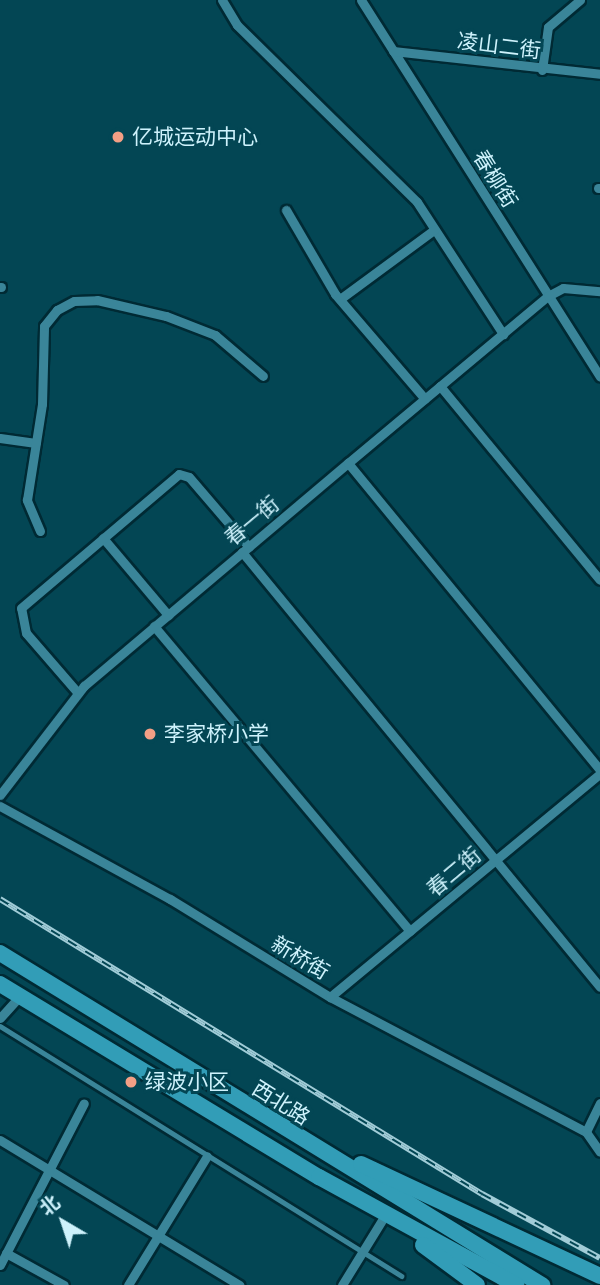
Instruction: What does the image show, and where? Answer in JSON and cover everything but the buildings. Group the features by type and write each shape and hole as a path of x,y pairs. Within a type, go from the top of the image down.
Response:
{"highway":[{"name":"西北路","path":"0,953 542,1285"},
{"name":"西北路","path":"0,984 313,1173 516,1285"},
{"path":"316,1149 354,1161 600,1276"},
{"path":"313,1173 477,1285"}],"street":[{"path":"222,0 237,25 417,202 503,334"},
{"name":"春柳街","path":"361,0 600,376"},
{"path":"542,69 548,27 580,0"},
{"name":"凌山二街","path":"393,51 600,74"},
{"path":"286,210 311,259 340,299 425,399"},
{"path":"340,299 434,230"},
{"path":"548,296 563,288 600,291"},
{"name":"春一街","path":"0,795 78,693 154,626 548,296"},
{"path":"40,531 27,500 42,404 44,326 57,310 74,301 97,300 188,324 215,335 263,376"},
{"path":"440,386 600,580"},
{"path":"0,438 36,443"},
{"path":"348,463 600,772"},
{"path":"78,693 26,634 21,608 179,474 189,477 600,988"},
{"path":"103,538 168,615"},
{"path":"154,626 410,931"},
{"name":"春二街","path":"330,997 600,772"},
{"name":"新桥街","path":"0,806 170,899 330,997 586,1132"},
{"path":"0,1018 20,996"},
{"path":"599,1152 586,1132 600,1102"},
{"path":"0,1265 85,1103"},
{"path":"0,1140 239,1285"},
{"path":"128,1285 207,1156"},
{"path":"342,1285 382,1220"},
{"path":"6,1253 64,1285"}],"lane":[{"path":"0,1026 207,1156 364,1248 402,1276"}],"railway":[{"path":"0,899 482,1194 600,1258"}],"place":[{"name":"亿城运动中心","path":"118,137"},
{"name":"李家桥小学","path":"150,734"},
{"name":"绿波小区","path":"131,1082"}]}
